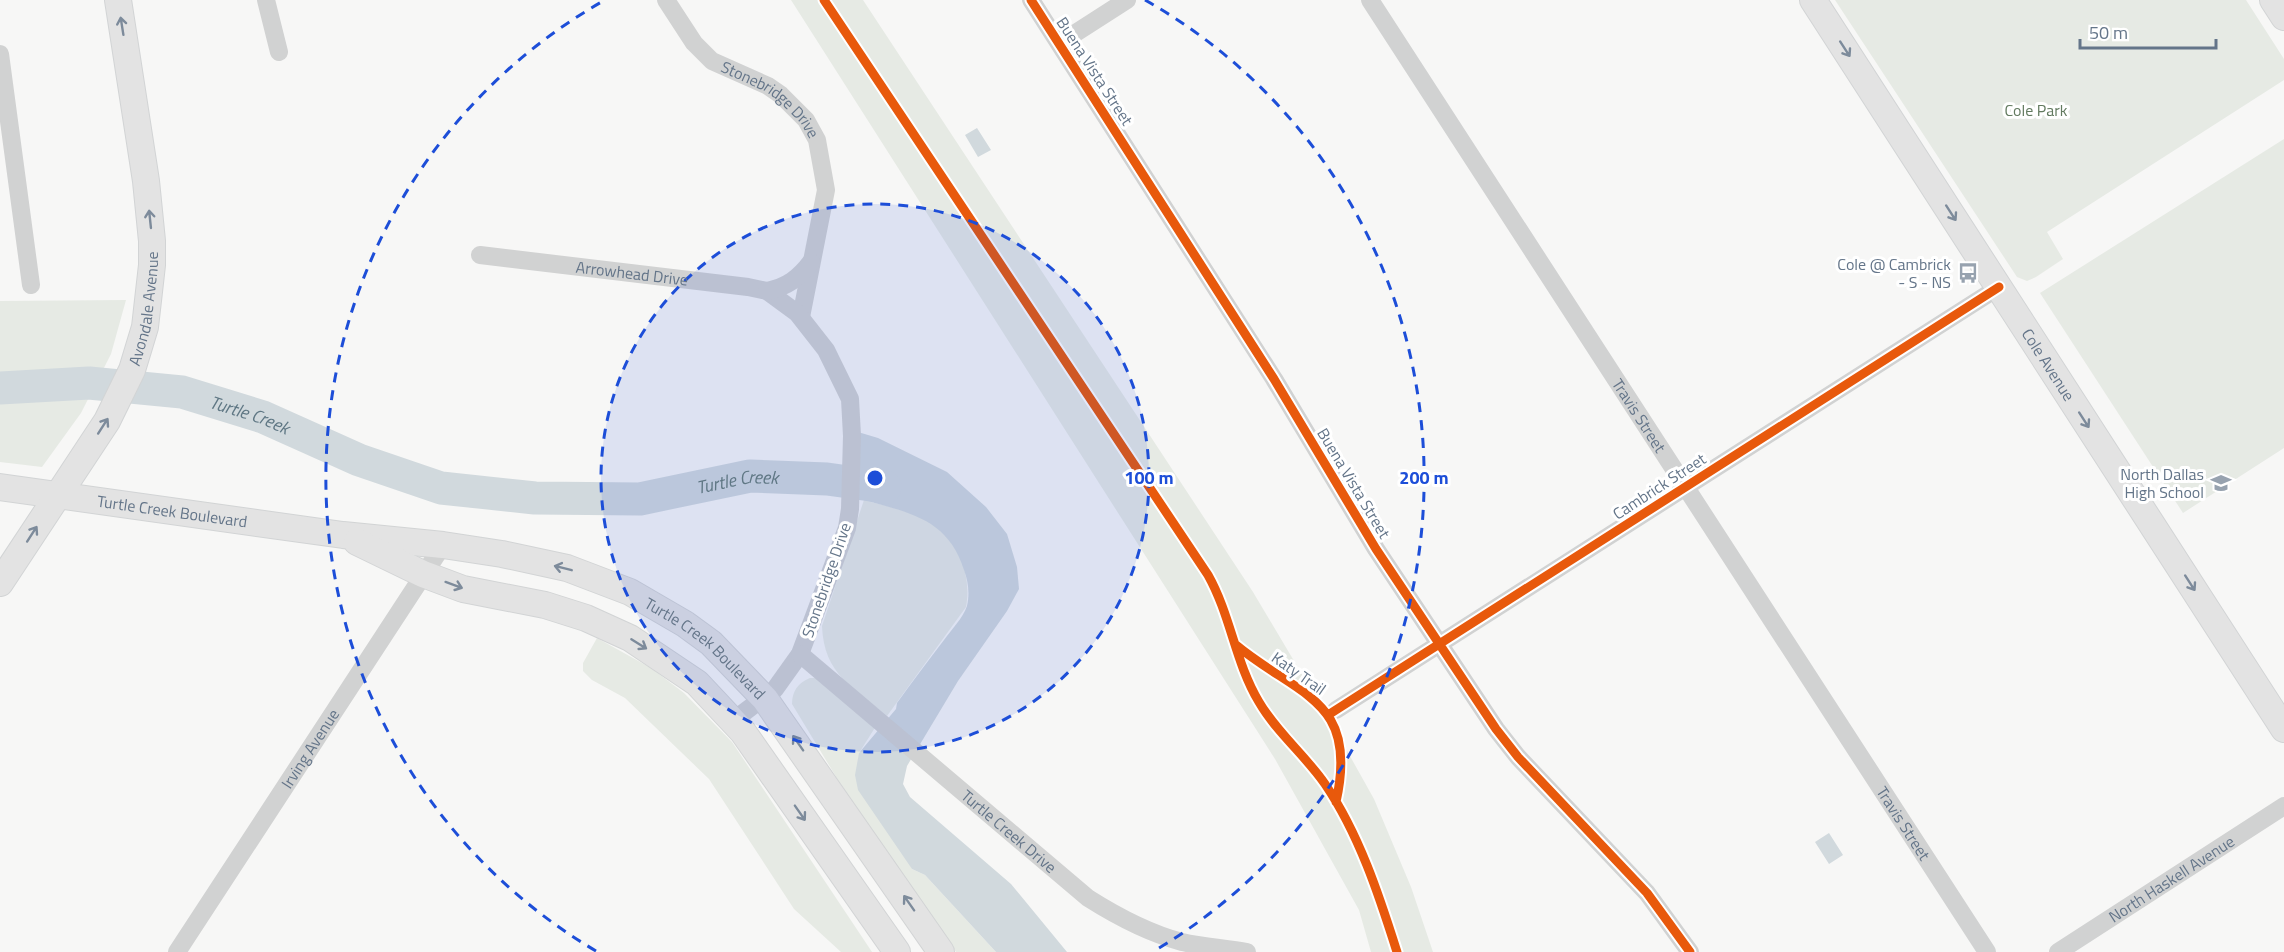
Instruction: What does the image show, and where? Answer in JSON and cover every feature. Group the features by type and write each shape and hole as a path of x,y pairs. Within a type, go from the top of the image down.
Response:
{"main road":[{"name":"Avondale Avenue","path":"0,583 120,397 139,350 149,298 152,241 144,170 118,0"},
{"name":"Cole Avenue","path":"1813,0 2284,729"},
{"path":"2273,0 2284,17"},
{"name":"Turtle Creek Boulevard","path":"0,488 65,485 343,535 443,545 567,568 640,597 685,624 711,643 764,697 941,952"},
{"name":"Turtle Creek Boulevard","path":"343,535 423,574 463,589 545,605 586,618 630,638 697,683 734,720 897,952"},
{"path":"586,618 602,580"}],"street":[{"path":"266,0 279,52"},
{"name":"Stonebridge Drive","path":"666,0 694,42 711,61 768,86 797,109 817,140 826,190 801,317"},
{"name":"Buena Vista Street","path":"1031,0 1274,379 1376,549 1496,729 1518,758 1647,893 1690,952"},
{"path":"1060,43 1127,0"},
{"name":"Travis Street","path":"1370,0 1987,952"},
{"path":"0,54 31,285"},
{"name":"Arrowhead Drive","path":"480,255 736,285 775,296"},
{"path":"775,296 781,288 793,282 813,260"},
{"name":"Cambrick Street","path":"1336,710 1999,287"},
{"name":"Stonebridge Drive","path":"734,720 775,689 800,654 841,547 850,509 852,436 850,399 826,350 801,317 775,296"},
{"name":"Irving Avenue","path":"177,952 443,545"},
{"name":"Turtle Creek Drive","path":"800,654 1088,898 1114,915 1141,928 1182,942 1247,952"},
{"name":"North Haskell Avenue","path":"2058,952 2284,806"}],"green space":[{"path":"791,0 863,0 1253,592 1374,799 1411,887 1433,952 1371,952 1359,910 1275,759"},
{"name":"Cole Park","path":"1835,0 2246,0 2284,59 2284,80 2047,232 2063,259 2027,281 2017,277"},
{"name":"North Dallas High School","path":"2284,139 2284,448 2183,513 2040,293"},
{"path":"126,300 111,354 81,413 42,467 0,462 0,301"},
{"path":"864,500 914,515 940,529 956,548 967,583 966,607 887,716 852,688 834,668 824,643 822,626"},
{"path":"597,638 651,668 684,693 732,742 872,952 841,952 794,909 709,779 625,698 592,680 583,671 583,663"},
{"path":"810,678 816,678 876,726 859,753 912,869 925,875 996,952 956,952 838,780 792,704 796,688"}],"shaded area":[{"path":"977,128 991,150 978,157 965,135"},
{"path":"858,432 878,438 947,472 986,507 1007,534 1017,567 1019,589 1007,611 958,681 907,766 903,784 910,797 1011,884 1067,952 996,952 925,875 912,869 858,790 855,775 859,753 896,709 897,703 960,619 967,606 968,592 965,574 957,553 948,539 937,529 912,514 860,497"},
{"path":"1829,833 1843,855 1829,864 1815,842"}],"waterway":[{"name":"Turtle Creek","path":"0,388 89,383 182,392 263,417 359,460 441,488 535,498 640,499 750,476 827,479 885,487"}],"cycle path":[{"path":"824,0 1208,575 1216,591 1244,671 1259,702 1274,724 1325,784 1348,823 1375,887 1397,952"},
{"path":"1031,0 1274,379 1376,549 1496,729 1518,757 1647,893 1690,952"},
{"path":"1328,715 1999,287"},
{"name":"Katy Trail","path":"1236,645 1301,690 1318,704 1331,721 1339,741 1341,768 1336,802"}],"place":[{"name":"Cole @ Cambrick - S - NS","path":"1968,273"},
{"name":"North Dallas High School","path":"2221,483"}]}
